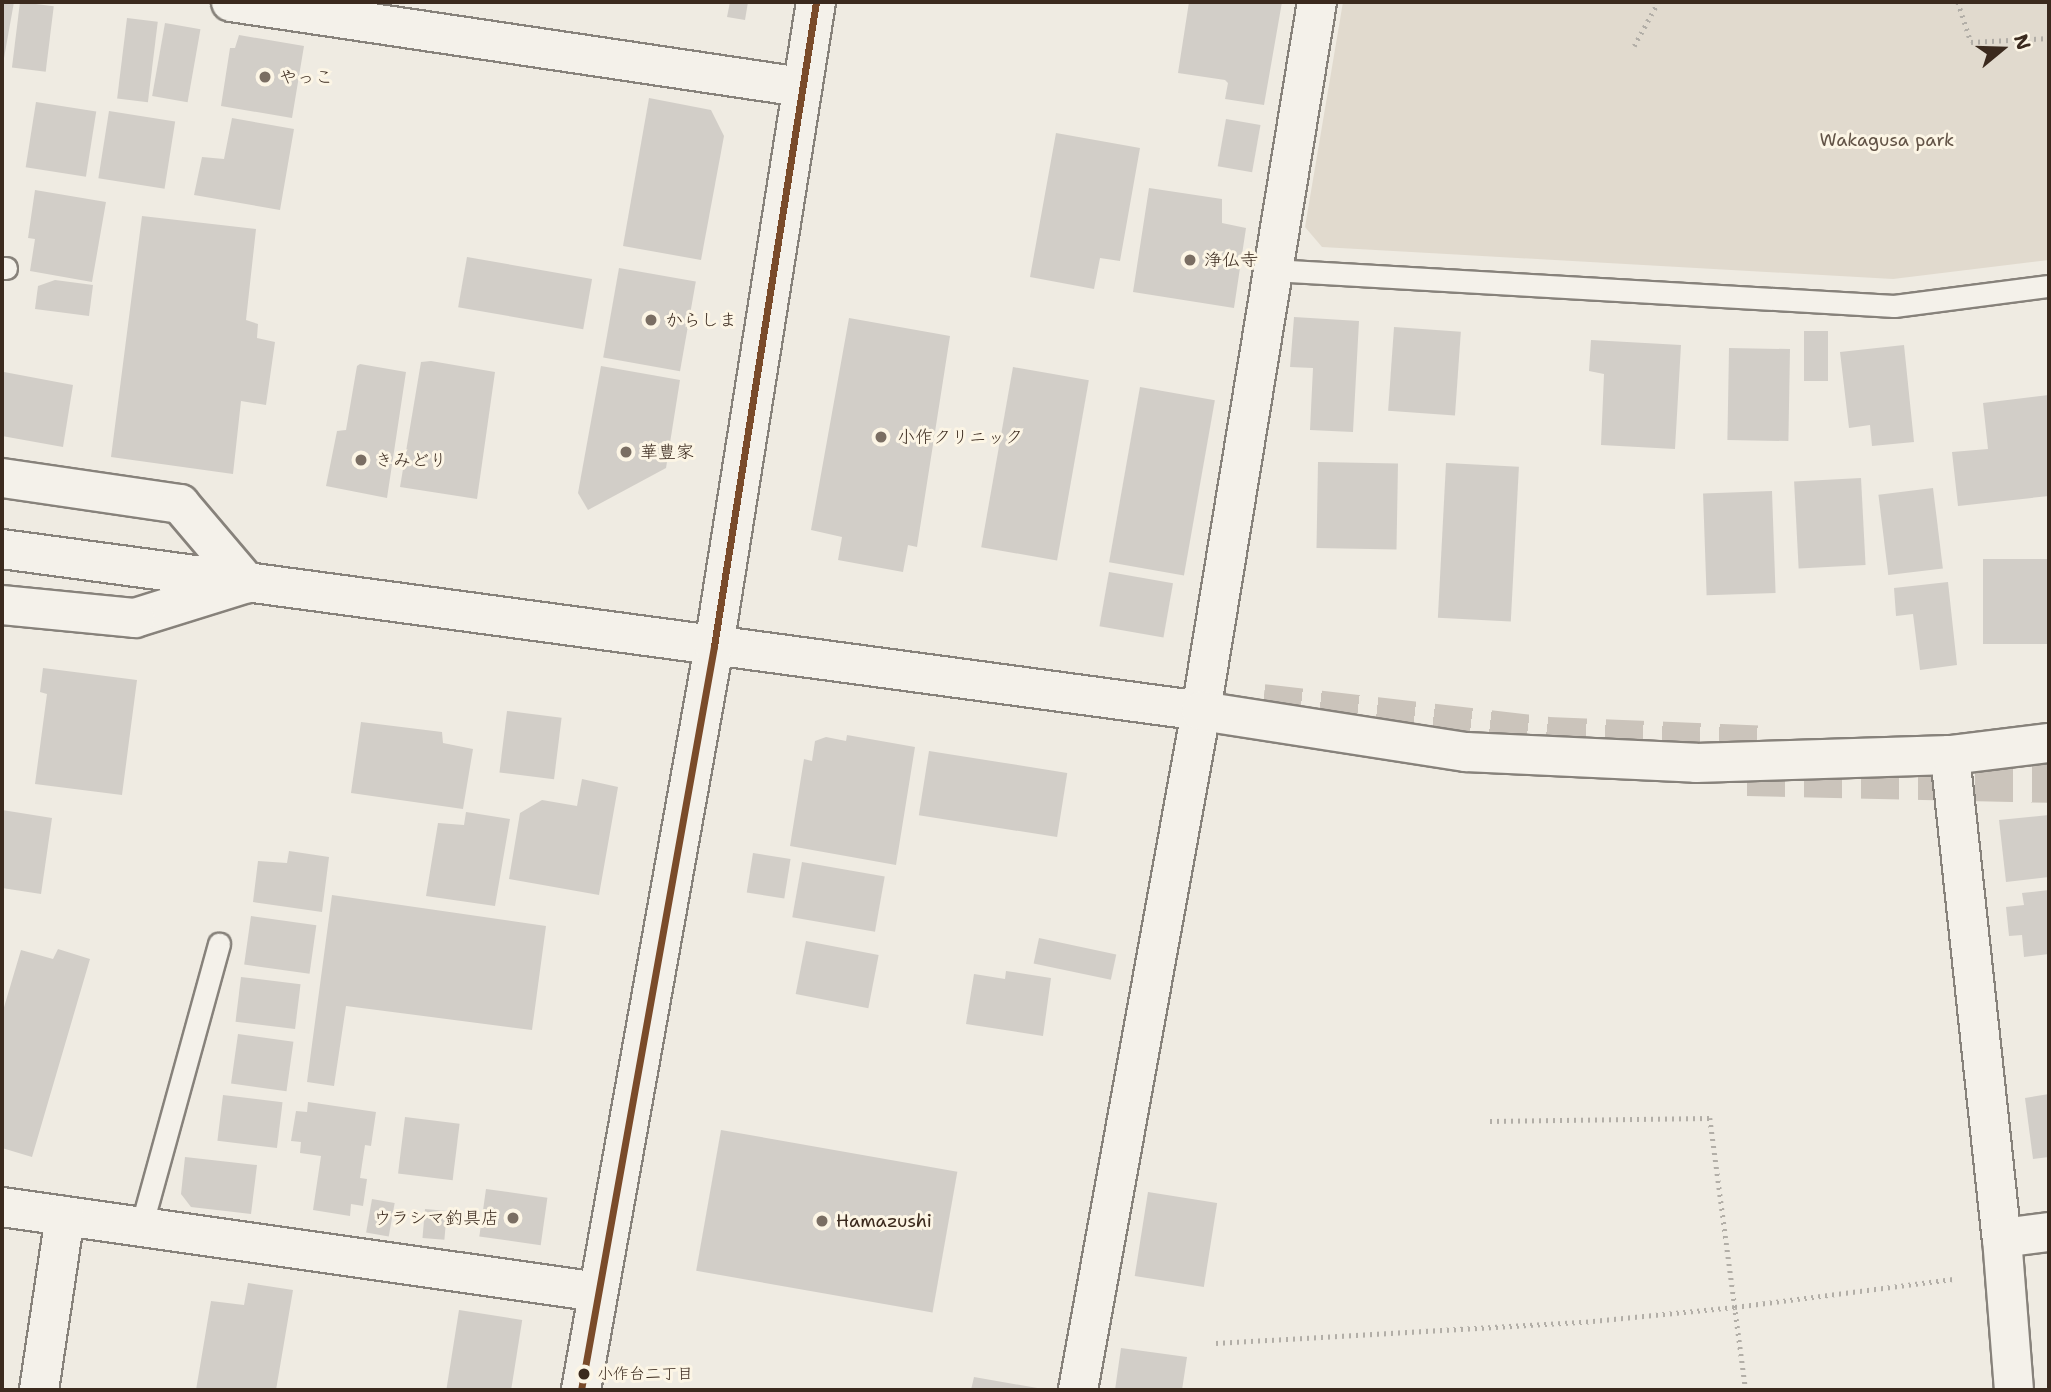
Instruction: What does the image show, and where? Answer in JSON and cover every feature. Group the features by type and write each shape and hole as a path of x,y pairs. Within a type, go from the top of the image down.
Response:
{"street":[{"path":"231,2 400,14 801,87"},
{"path":"581,1390 714,646 816,2"},
{"path":"1078,1390 1201,711 1317,2"},
{"path":"2,478 180,504 247,583"},
{"path":"2,549 1201,711 1466,752 1588,760 1696,762 1950,755 2049,743"},
{"path":"2,605 135,618 247,583"},
{"path":"1950,755 2003,1255 2014,1390"},
{"path":"2,1207 598,1292"},
{"path":"39,1390 65,1216"},
{"path":"2003,1255 2049,1233"}],"lane":[{"path":"1272,270 1894,306 2049,286"},
{"path":"141,1227 219,944"}],"path":[{"path":"1634,46 1658,2"},
{"path":"1958,2 1971,43 2049,38"},
{"path":"1490,1121 1710,1118 1746,1390"},
{"path":"1216,1343 1593,1321 1735,1307 2003,1255"}],"green space":[{"name":"Wakagusa park","path":"1343,2 2049,2 2049,260 1893,279 1322,247 1305,227"}],"building":[{"path":"2,2 14,2 4,58 2,58"},
{"path":"20,2 54,6 46,72 12,68"},
{"path":"730,2 748,2 745,20 727,17"},
{"path":"1189,2 1282,2 1264,105 1225,99 1228,83 1225,80 1178,73"},
{"path":"127,18 158,22 148,102 117,98"},
{"path":"165,23 200,29 188,102 152,96"},
{"path":"239,35 304,46 292,118 221,106 230,48 235,48"},
{"path":"649,98 711,110 724,136 701,260 623,246"},
{"path":"36,102 96,112 86,177 26,167"},
{"path":"109,111 175,121 165,189 98,178"},
{"path":"232,118 294,129 280,210 194,195 202,157 224,159"},
{"path":"1226,119 1260,125 1252,172 1218,166"},
{"path":"1056,133 1140,148 1120,261 1100,258 1094,289 1030,277"},
{"name":"浄仏寺","path":"1149,188 1222,199 1222,223 1246,228 1234,308 1133,292"},
{"path":"35,190 106,202 92,282 30,271 35,239 28,238"},
{"path":"142,216 256,229 246,320 258,324 257,338 275,342 266,405 241,401 233,474 111,457"},
{"path":"467,257 592,279 583,329 458,307"},
{"path":"619,268 696,282 680,371 603,358"},
{"path":"55,280 93,285 89,316 35,309 38,286"},
{"path":"1294,317 1359,321 1353,432 1310,430 1313,368 1290,367"},
{"path":"849,318 950,336 917,547 908,545 903,572 838,560 842,537 811,530"},
{"path":"1394,327 1461,332 1455,415 1388,411"},
{"path":"1804,331 1828,331 1828,381 1804,381"},
{"path":"1591,340 1681,345 1675,449 1601,445 1604,374 1589,371"},
{"path":"1904,345 1914,442 1872,446 1870,425 1849,428 1840,352"},
{"path":"1729,348 1790,349 1788,441 1727,440"},
{"path":"431,361 495,372 477,499 400,487 421,362"},
{"path":"360,364 406,372 387,498 326,486 337,431 346,430 357,366"},
{"path":"601,366 680,380 666,468 588,510 578,493"},
{"path":"1013,367 1089,380 1057,561 981,547"},
{"path":"4,372 73,385 63,447 2,436"},
{"path":"1140,387 1215,400 1184,575 1109,562"},
{"path":"2049,395 2049,496 1958,506 1952,452 1988,449 1983,403"},
{"path":"1318,462 1398,463 1396,549 1316,548"},
{"path":"1446,463 1519,467 1511,622 1438,618"},
{"path":"1861,478 1866,565 1799,568 1794,482"},
{"path":"1933,488 1943,568 1888,575 1878,495"},
{"path":"1772,491 1776,593 1707,595 1703,493"},
{"path":"1983,559 2049,559 2049,644 1983,644"},
{"path":"1109,572 1173,583 1163,637 1099,626"},
{"path":"1948,582 1957,665 1920,670 1913,614 1896,616 1894,588"},
{"path":"43,668 137,680 122,795 35,784 47,694 40,692"},
{"path":"507,711 562,718 554,779 499,773"},
{"path":"361,722 442,732 443,743 473,749 463,809 351,793"},
{"path":"847,735 915,747 896,865 790,846 804,759 812,761 815,741 826,737 846,741"},
{"path":"929,751 1067,773 1057,837 919,815"},
{"path":"582,779 618,787 599,895 509,879 520,813 542,800 577,806"},
{"path":"2,810 52,818 41,894 2,888"},
{"path":"466,812 510,819 495,906 426,896 438,823 464,825"},
{"path":"2049,815 2049,877 2006,882 1999,820"},
{"path":"289,851 329,857 322,912 253,902 258,861 287,863"},
{"path":"753,853 791,859 784,898 747,893"},
{"path":"802,862 885,877 875,932 792,917"},
{"path":"2049,890 2049,954 2024,957 2022,935 2009,936 2006,907 2024,905 2022,893"},
{"path":"332,895 546,926 532,1030 346,1006 334,1086 307,1082"},
{"path":"251,916 316,925 310,974 244,965"},
{"path":"1039,938 1116,954 1111,980 1034,963"},
{"path":"806,941 879,955 868,1008 796,994"},
{"path":"58,949 90,959 32,1157 2,1148 2,1014 21,950 53,959"},
{"path":"1006,971 1051,978 1043,1036 966,1024 974,974 1005,979"},
{"path":"241,977 301,984 295,1029 236,1022"},
{"path":"238,1034 293,1042 286,1091 231,1084"},
{"path":"2049,1094 2049,1157 2033,1159 2025,1098"},
{"path":"223,1095 283,1102 277,1148 217,1141"},
{"path":"308,1102 376,1112 371,1146 365,1145 360,1178 367,1179 363,1206 351,1204 350,1216 313,1210 321,1156 300,1153 301,1142 291,1141 296,1111 307,1112"},
{"path":"405,1117 460,1124 453,1180 398,1174"},
{"path":"721,1130 957,1172 933,1313 696,1271"},
{"path":"185,1157 257,1165 251,1214 191,1207 181,1194"},
{"path":"486,1189 547,1198 541,1245 479,1237"},
{"path":"1148,1192 1217,1203 1204,1287 1135,1276"},
{"path":"372,1199 395,1203 389,1236 366,1232"},
{"path":"425,1209 447,1211 444,1240 422,1238"},
{"path":"248,1283 293,1290 276,1390 196,1390 211,1301 244,1305"},
{"path":"459,1310 522,1320 511,1390 447,1388"},
{"path":"1121,1348 1187,1357 1182,1390 1115,1390"},
{"path":"974,1377 1043,1389 1043,1390 971,1390"}],"tunnel":[{"path":"1263,703 1548,736 1771,745"},
{"path":"1747,777 2049,784"}],"transit line":[{"path":"581,1390 714,646 816,2"}],"place":[{"name":"やっこ","path":"265,77"},
{"name":"浄仏寺","path":"1190,260"},
{"name":"からしま","path":"651,320"},
{"name":"小作クリニック","path":"881,437"},
{"name":"華豊家","path":"626,452"},
{"name":"きみどり","path":"361,460"},
{"name":"ウラシマ釣具店","path":"513,1218"},
{"name":"Hamazushi","path":"822,1221"},
{"name":"小作台二丁目","path":"584,1374"}]}
